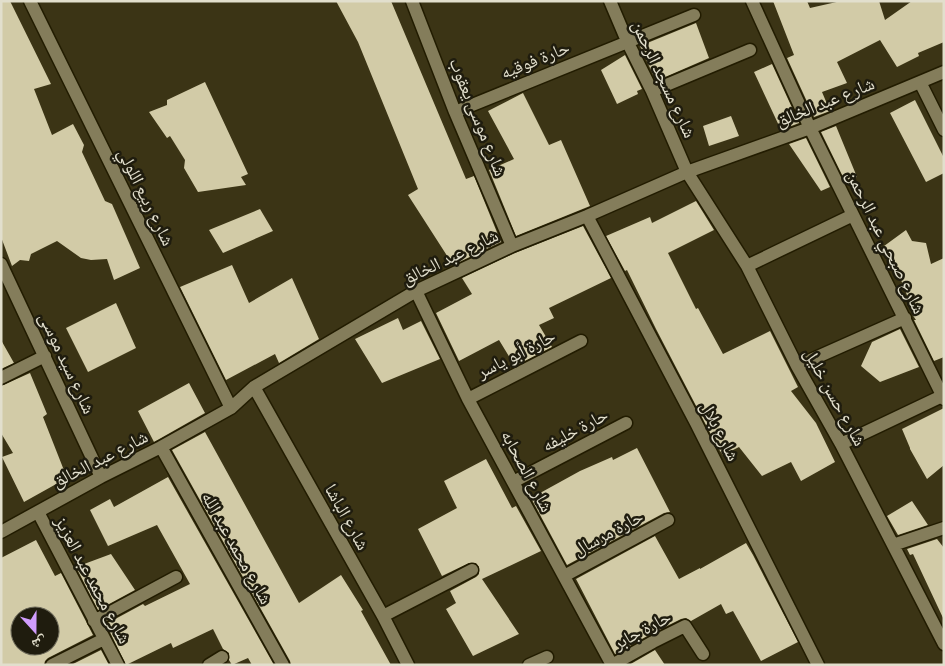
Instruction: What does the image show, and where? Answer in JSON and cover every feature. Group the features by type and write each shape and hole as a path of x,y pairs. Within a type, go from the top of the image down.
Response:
{"street":[{"name":"شارع ربيع اللولي","path":"30,1 231,408"},
{"name":"شارع موسى يعقوب","path":"412,1 512,246"},
{"name":"شارع مسجد الرحمن","path":"610,1 687,172"},
{"name":"شارع صبحي عبد الرحمن","path":"752,1 810,128 943,397"},
{"name":"حارة فوقيه","path":"456,112 694,14"},
{"path":"652,91 750,50"},
{"name":"شارع عبد الخالق","path":"1,532 101,477 161,448 231,408 254,387 416,291 512,246 587,216 687,172 810,128 944,72"},
{"path":"920,82 944,130"},
{"name":"شارع حسن خليل","path":"687,172 747,266 797,366 841,444 944,644"},
{"path":"747,266 853,215"},
{"name":"شارع بلال","path":"587,216 696,423 818,665"},
{"name":"شارع سيد موسى","path":"1,264 101,477"},
{"name":"شارع الصحابه","path":"416,291 468,399 612,665"},
{"path":"797,366 905,318"},
{"name":"حارة أبو ياسر","path":"468,399 581,341"},
{"path":"1,378 45,356"},
{"name":"شارع الباشا","path":"254,387 408,665"},
{"path":"841,444 943,397"},
{"name":"حارة خليفه","path":"513,482 626,423"},
{"name":"شارع محمد عبد الله","path":"161,448 283,665"},
{"name":"شارع محمد عبد العزيز","path":"38,512 118,665"},
{"name":"حارة مرسال","path":"564,576 668,520"},
{"path":"893,545 944,528"},
{"path":"382,616 472,570"},
{"path":"94,621 176,577"},
{"name":"حارة جابر","path":"612,665 685,626 703,654"},
{"path":"52,665 104,639"},
{"path":"210,665 222,657"},
{"path":"529,665 547,657"}],"building":[{"path":"1,1 10,1 51,84 34,89 52,135 73,124 84,145 82,152 105,201 112,204 140,268 114,280 107,259 91,260 81,258 57,241 31,254 29,261 20,260 12,266 1,237"},
{"path":"336,1 391,1 466,179 474,176 501,242 453,265 408,195 418,189 358,42"},
{"path":"773,1 807,1 810,8 841,1 879,1 885,20 912,1 944,1 944,42 918,53 919,56 897,67 880,40 837,62 847,83 822,92 830,111 814,117 787,58 794,55"},
{"path":"696,23 709,58 656,81 640,46"},
{"path":"625,55 642,89 637,91 638,94 617,104 601,70"},
{"path":"772,64 799,123 781,130 754,72"},
{"path":"205,82 248,174 241,177 246,185 198,192 184,168 185,160 170,136 167,138 149,112 167,105 167,100"},
{"path":"523,93 549,145 561,140 590,206 516,236 489,170 514,159 488,111"},
{"path":"915,100 944,158 944,173 926,182 890,113"},
{"path":"731,116 739,136 709,146 703,126"},
{"path":"836,126 857,177 845,181 821,132"},
{"path":"806,138 830,187 821,191 789,144"},
{"path":"696,201 714,230 668,253 696,309 698,308 723,354 770,331 798,387 791,391 816,423 835,462 801,481 791,462 762,476 739,447 723,455 627,270 625,271 606,236 650,217 652,223"},
{"path":"260,209 273,231 223,253 209,230"},
{"path":"583,226 611,278 549,308 554,318 539,325 552,347 515,366 499,340 459,361 436,313 472,294 462,278 515,253"},
{"path":"906,230 912,241 926,243 931,264 944,258 944,357 934,361 914,320 916,320 912,314 914,313 901,280 880,249"},
{"path":"232,265 249,303 292,278 319,339 279,363 275,354 226,380 180,287"},
{"path":"116,303 136,348 88,372 66,328"},
{"path":"398,318 403,330 421,321 440,359 382,383 355,339"},
{"path":"900,329 919,367 880,382 861,366 872,342"},
{"path":"1,340 14,363 1,369"},
{"path":"30,373 47,414 43,417 67,478 24,502 2,457 13,453 1,433 1,386"},
{"path":"189,383 205,413 154,442 138,411"},
{"path":"944,408 944,465 927,479 910,449 902,429"},
{"path":"205,432 299,603 341,575 363,610 361,611 391,665 291,665 172,450"},
{"path":"637,448 670,512 664,513 567,565 531,498 580,471 612,457 613,460"},
{"path":"486,459 512,508 516,506 541,551 482,579 519,634 473,656 446,609 456,603 450,591 476,577 479,574 479,567 476,563 469,563 442,576 418,529 457,508 444,481"},
{"path":"168,477 274,665 252,665 248,658 232,665 229,660 229,653 223,649 213,629 173,648 171,643 126,665 106,624 143,604 145,606 190,584 157,525 108,546 90,510 110,499 114,507"},
{"path":"912,501 928,525 898,535 887,516"},
{"path":"655,536 679,579 746,543 798,642 761,661 733,611 726,614 721,604 691,621 686,618 681,619 615,654 576,579"},
{"path":"937,539 944,548 944,620 913,554 910,555 907,549"},
{"path":"36,540 55,576 61,573 93,635 60,652 60,606 10,606 10,656 52,656 45,661 44,665 1,665 1,558"},
{"path":"111,554 135,590 98,610 76,567"},
{"path":"101,650 109,665 71,665"},
{"path":"655,650 665,665 629,665"}]}
